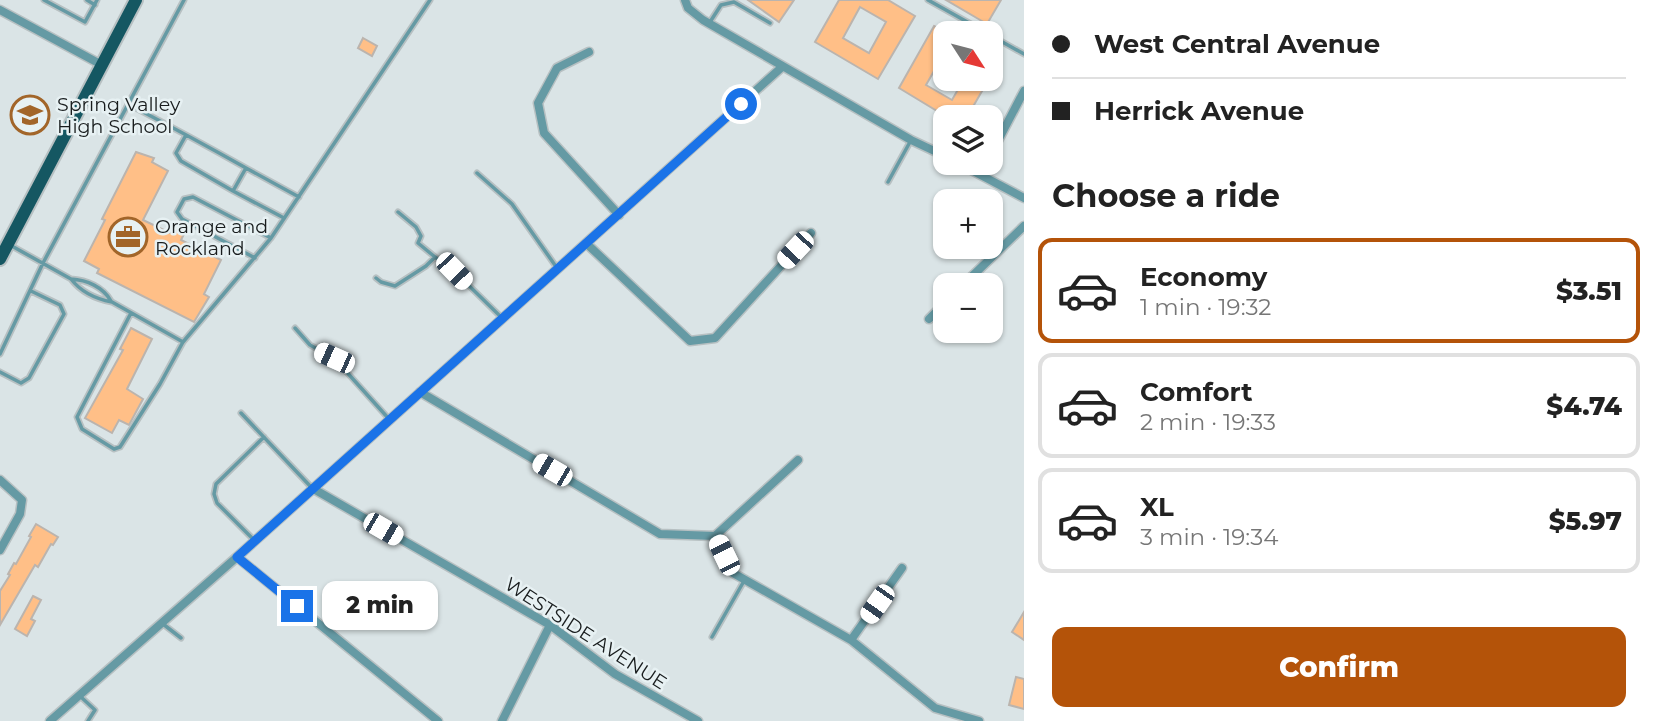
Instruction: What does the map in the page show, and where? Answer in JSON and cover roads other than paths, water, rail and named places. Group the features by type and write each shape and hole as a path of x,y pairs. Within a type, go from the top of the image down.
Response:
{"main road":[{"path":"0,259 135,0"}],"street":[{"path":"685,0 688,8 709,24 933,150"},
{"path":"0,9 102,65"},
{"path":"589,52 557,68 538,103 544,133 618,215"},
{"path":"50,721 237,557 782,67"},
{"path":"1003,131 1024,91"},
{"path":"983,175 1024,198"},
{"path":"975,273 1024,226"},
{"path":"587,244 690,341 715,338 811,233"},
{"path":"929,319 933,315"},
{"path":"420,392 660,534 715,536 798,460"},
{"path":"0,480 22,499 20,514 0,550"},
{"name":"WESTSIDE AVENUE","path":"312,488 550,625 615,674 698,721"},
{"path":"715,536 733,573 851,640 935,708 979,721"},
{"path":"237,557 438,721"},
{"path":"851,640 902,568"},
{"path":"502,721 550,625"}],"lane":[{"path":"44,0 85,22 96,2 87,0"},
{"path":"0,354 43,263 184,0"},
{"path":"131,313 77,417 82,429 114,449 120,447 183,342 271,238 430,0"},
{"path":"928,0 966,21"},
{"path":"709,24 721,5 734,2 770,23"},
{"path":"1003,42 1024,54"},
{"path":"128,104 299,197"},
{"path":"186,135 176,153 181,161 284,219"},
{"path":"888,181 911,140"},
{"path":"233,191 246,167"},
{"path":"477,173 512,204 559,269"},
{"path":"255,258 182,219 177,212 184,198 193,197 271,238"},
{"path":"398,212 416,227 421,236 418,243 454,271 502,319"},
{"path":"8,244 71,279 78,287 102,300 112,302 183,342"},
{"path":"376,278 395,286 435,257"},
{"path":"71,279 83,279 106,292 112,302"},
{"path":"0,372 21,383 29,378 64,314 60,305 31,290"},
{"path":"295,328 310,345 334,358 389,419"},
{"path":"241,413 312,488"},
{"path":"254,541 217,503 214,494 216,484 264,437"},
{"path":"712,637 744,580"},
{"path":"162,623 181,638"},
{"path":"79,695 95,710 88,721"}],"place":[{"name":"Spring Valley High School","path":"30,115"},
{"name":"Orange and Rockland","path":"128,237"}]}
